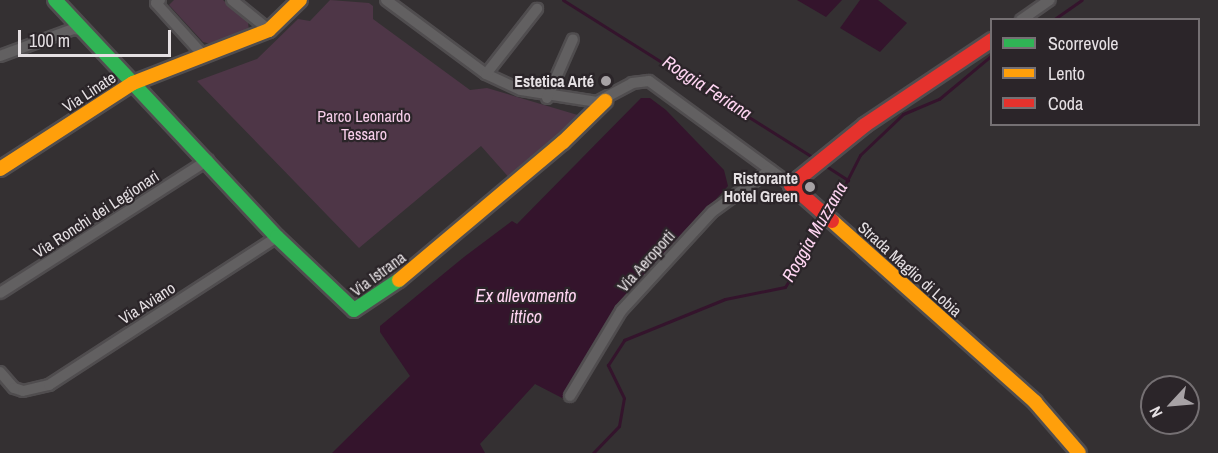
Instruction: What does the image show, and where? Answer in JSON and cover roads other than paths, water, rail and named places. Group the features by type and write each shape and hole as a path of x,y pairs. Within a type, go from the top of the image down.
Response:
{"street":[{"name":"Via Istrana","path":"55,0 208,160 277,237 354,310 359,309 446,243 563,142 605,101"},
{"path":"160,0 156,3 203,55"},
{"path":"232,0 269,30"},
{"name":"Via Linate","path":"0,169 133,83 269,30 300,0"},
{"path":"386,0 402,5 486,74 547,98 605,101 632,83 649,81 791,185 866,125 990,41"},
{"path":"1025,18 1050,0"},
{"path":"486,74 537,9"},
{"path":"0,56 73,29 82,30"},
{"path":"547,98 573,39"},
{"name":"Via Ronchi dei Legionari","path":"0,293 208,160"},
{"name":"Via Aeroporti","path":"570,396 621,311 712,212 770,170"},
{"name":"Strada Maglio di Lobia","path":"791,185 1035,402 1079,453"},
{"name":"Via Aviano","path":"0,372 14,387 33,391 49,385 277,237"}],"water":[{"path":"797,0 842,0 826,17"},
{"path":"860,0 878,0 907,23 880,52 840,28"},
{"name":"Ex allevamento ittico","path":"641,98 650,98 666,110 724,170 728,186 629,295 594,344 564,399 535,384 480,444 485,453 332,453 410,376 380,332 380,326 512,221 517,224"}],"waterway":[{"name":"Roggia Feriana","path":"563,0 815,159"},
{"name":"Roggia Muzzana","path":"1056,18 1082,0"},
{"name":"Roggia Muzzana","path":"830,214 860,155 903,114 939,99 990,57"},
{"name":"Roggia Feriana","path":"823,164 848,180"},
{"name":"Roggia Muzzana","path":"593,453 619,426 624,398 608,365 624,340 725,299 785,287 825,222"}],"place":[{"name":"Estetica Arté","path":"606,81"},
{"name":"Ristorante Hotel Green","path":"810,187"}],"park label":[{"name":"Parco Leonardo Tessaro","path":"364,125"}]}
